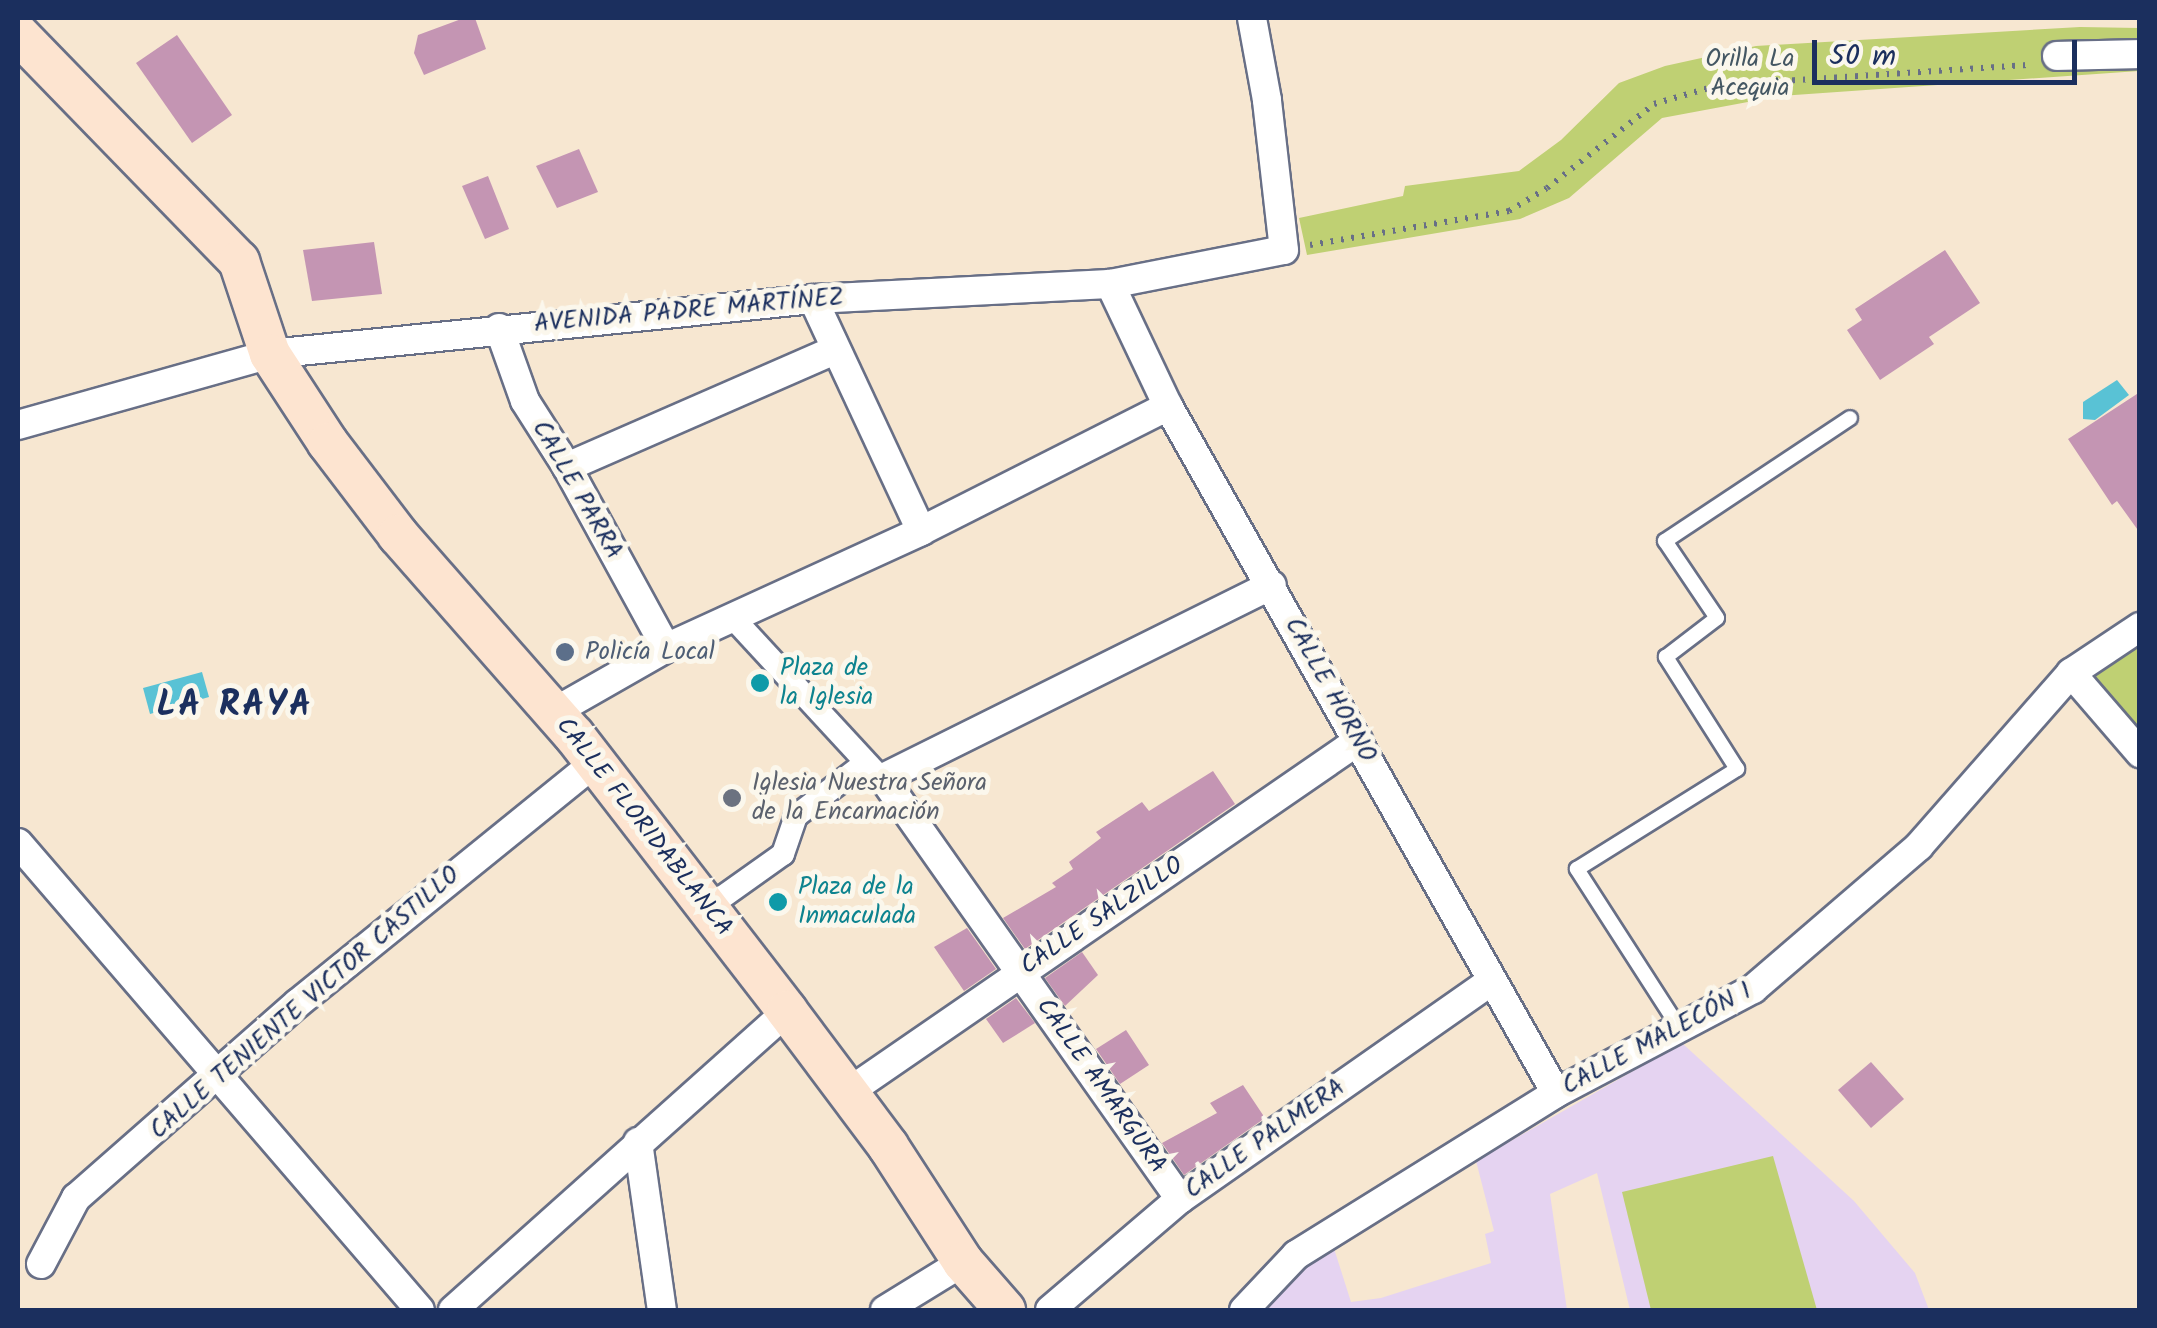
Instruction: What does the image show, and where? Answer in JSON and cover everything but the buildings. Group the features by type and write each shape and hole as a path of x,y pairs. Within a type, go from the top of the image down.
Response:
{"main road":[{"name":"CALLE FLORIDABLANCA","path":"18,34 239,261 270,354 328,443 398,535 594,763 787,1011 888,1146 963,1262 1005,1310"}],"street":[{"path":"1252,18 1284,250"},
{"path":"2046,60 2140,54"},
{"name":"AVENIDA PADRE MARTÍNEZ","path":"18,425 270,354 812,299 1110,284 1284,250"},
{"name":"CALLE HORNO","path":"1110,284 1168,406 1556,1093"},
{"path":"812,299 921,531"},
{"name":"CALLE PARRA","path":"498,328 525,401 567,467 666,648"},
{"path":"567,467 835,350"},
{"path":"554,712 666,648 735,620 921,531 1168,406"},
{"path":"706,908 783,854 796,816 873,771 1272,585"},
{"path":"735,620 873,771"},
{"name":"CALLE MALECÓN 1","path":"1244,1310 1296,1254 1556,1093 1754,989 1919,846 2071,673 2140,627"},
{"path":"2071,673 2140,754"},
{"name":"CALLE SALZILLO","path":"847,1094 1358,740"},
{"name":"CALLE TENIENTE VICTOR CASTILLO","path":"41,1264 76,1198 298,1003 594,763"},
{"name":"CALLE AMARGURA","path":"873,771 1021,971 1180,1199"},
{"path":"18,844 420,1310"},
{"name":"CALLE PALMERA","path":"1050,1310 1180,1199 1491,980"},
{"path":"453,1310 787,1011"},
{"path":"638,1142 662,1310"},
{"path":"885,1310 963,1262"}],"lane":[{"path":"1678,1026 1578,869 1737,769 1666,657 1717,618 1666,540 1850,418"}],"path":[{"path":"1284,250 1509,211 1547,188 1654,104 1719,84 2046,60"}],"shaded area":[{"path":"1682,1043 1854,1201 1915,1273 1929,1310 1630,1310 1597,1173 1550,1194 1567,1310 1258,1310 1331,1239 1351,1302 1381,1298 1491,1263 1485,1234 1494,1231 1476,1161"}],"green space":[{"name":"Orilla La Acequia","path":"2080,27 2139,28 2139,71 1780,96 1662,118 1569,198 1520,219 1307,255 1299,218 1403,196 1405,186 1519,171 1561,140 1619,83 1665,66 1756,46"},
{"path":"2139,642 2139,739 2083,675"},
{"path":"1773,1156 1817,1310 1651,1310 1622,1192"}],"water":[{"path":"2117,380 2129,395 2095,420 2083,419 2083,402"},
{"path":"202,672 209,697 150,714 143,688"}],"place":[{"name":"Policía Local","path":"565,652"},
{"name":"Plaza de la Iglesia","path":"760,683"},
{"name":"Iglesia Nuestra Señora de la Encarnación","path":"732,798"},
{"name":"Plaza de la Inmaculada","path":"778,902"}],"district":[{"name":"LA RAYA","path":"235,706"}]}
